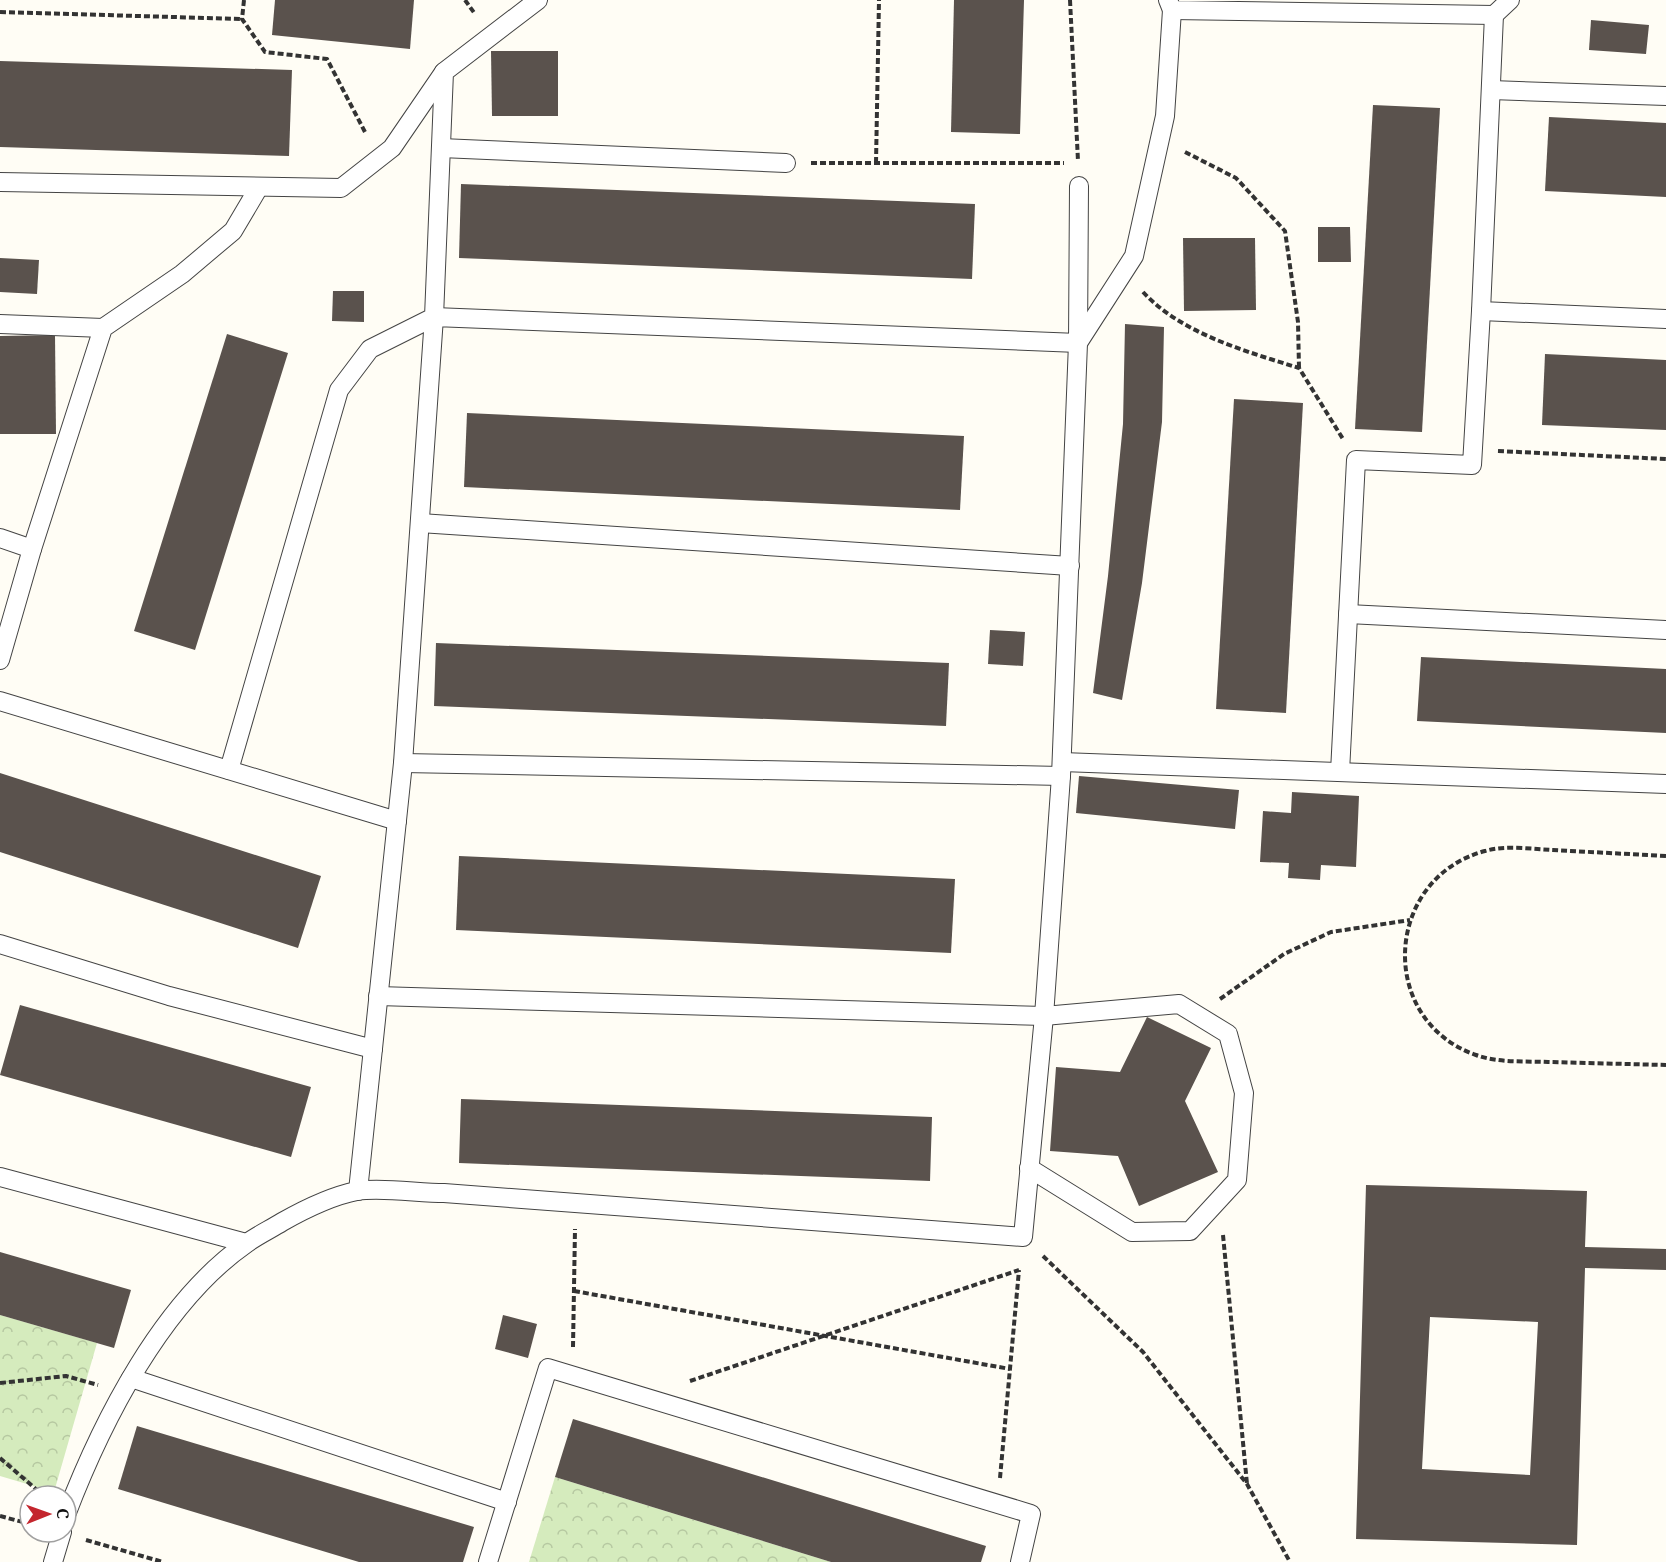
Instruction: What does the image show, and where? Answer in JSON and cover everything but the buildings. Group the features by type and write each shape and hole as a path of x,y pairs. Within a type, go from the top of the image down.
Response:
{"lane":[{"path":"0,182 341,188 392,148 444,72 538,0"},
{"path":"1340,772 1356,460 1472,465 1494,15 1510,0"},
{"path":"1078,343 1134,256 1165,116 1170,5 1494,15"},
{"path":"358,1191 403,763 434,317 444,72"},
{"path":"1491,90 1666,96"},
{"path":"441,148 786,163"},
{"path":"78,1485 95,1443 126,1385 158,1337 198,1286 246,1244 306,1208 358,1191 444,1193 1023,1237 1044,1016 1061,769 1078,343 1079,186"},
{"path":"0,324 103,328 182,274 233,231 259,187"},
{"path":"1481,311 1666,319"},
{"path":"229,770 339,390 370,349 434,317 1078,343"},
{"path":"0,660 32,549 103,328"},
{"path":"420,523 1070,566"},
{"path":"0,538 32,549"},
{"path":"1348,614 1666,630"},
{"path":"0,701 397,821"},
{"path":"403,763 1340,772 1666,784"},
{"path":"0,944 169,996 373,1049"},
{"path":"378,996 1044,1016 1179,1004 1228,1034 1245,1093 1237,1180 1190,1231 1132,1232 1029,1168"},
{"path":"0,1178 246,1244"},
{"path":"488,1562 548,1368 1031,1514 1020,1562"},
{"path":"126,1385 507,1502"},
{"path":"53,1562 58,1544"}],"path":[{"path":"244,0 243,19 266,52 327,59 378,159"},
{"path":"876,163 879,0"},
{"path":"1070,0 1079,186"},
{"path":"0,12 243,19"},
{"path":"1160,140 1236,178 1285,231 1298,322 1299,368 1356,460"},
{"path":"786,163 1078,163"},
{"path":"1124,271 1158,308 1224,344 1299,368"},
{"path":"1473,450 1666,459"},
{"path":"1666,856 1513,848 1486,851 1461,860 1438,876 1420,897 1410,920 1404,948 1406,975 1415,1002 1430,1024 1451,1043 1476,1055 1504,1060 1666,1065"},
{"path":"1198,1015 1284,954 1330,932 1410,920"},
{"path":"1220,1199 1247,1484"},
{"path":"572,1375 575,1203"},
{"path":"998,1504 1023,1237"},
{"path":"1023,1237 1143,1352 1247,1484 1290,1562"},
{"path":"689,1382 1019,1270"},
{"path":"574,1291 1010,1369"},
{"path":"0,1383 66,1376 126,1385"},
{"path":"0,1458 31,1484"},
{"path":"0,1516 18,1521"},
{"path":"78,1538 163,1562"}],"green space":[{"path":"0,1315 97,1343 56,1484 27,1484 0,1476"},
{"path":"555,1477 831,1562 529,1562"}]}
